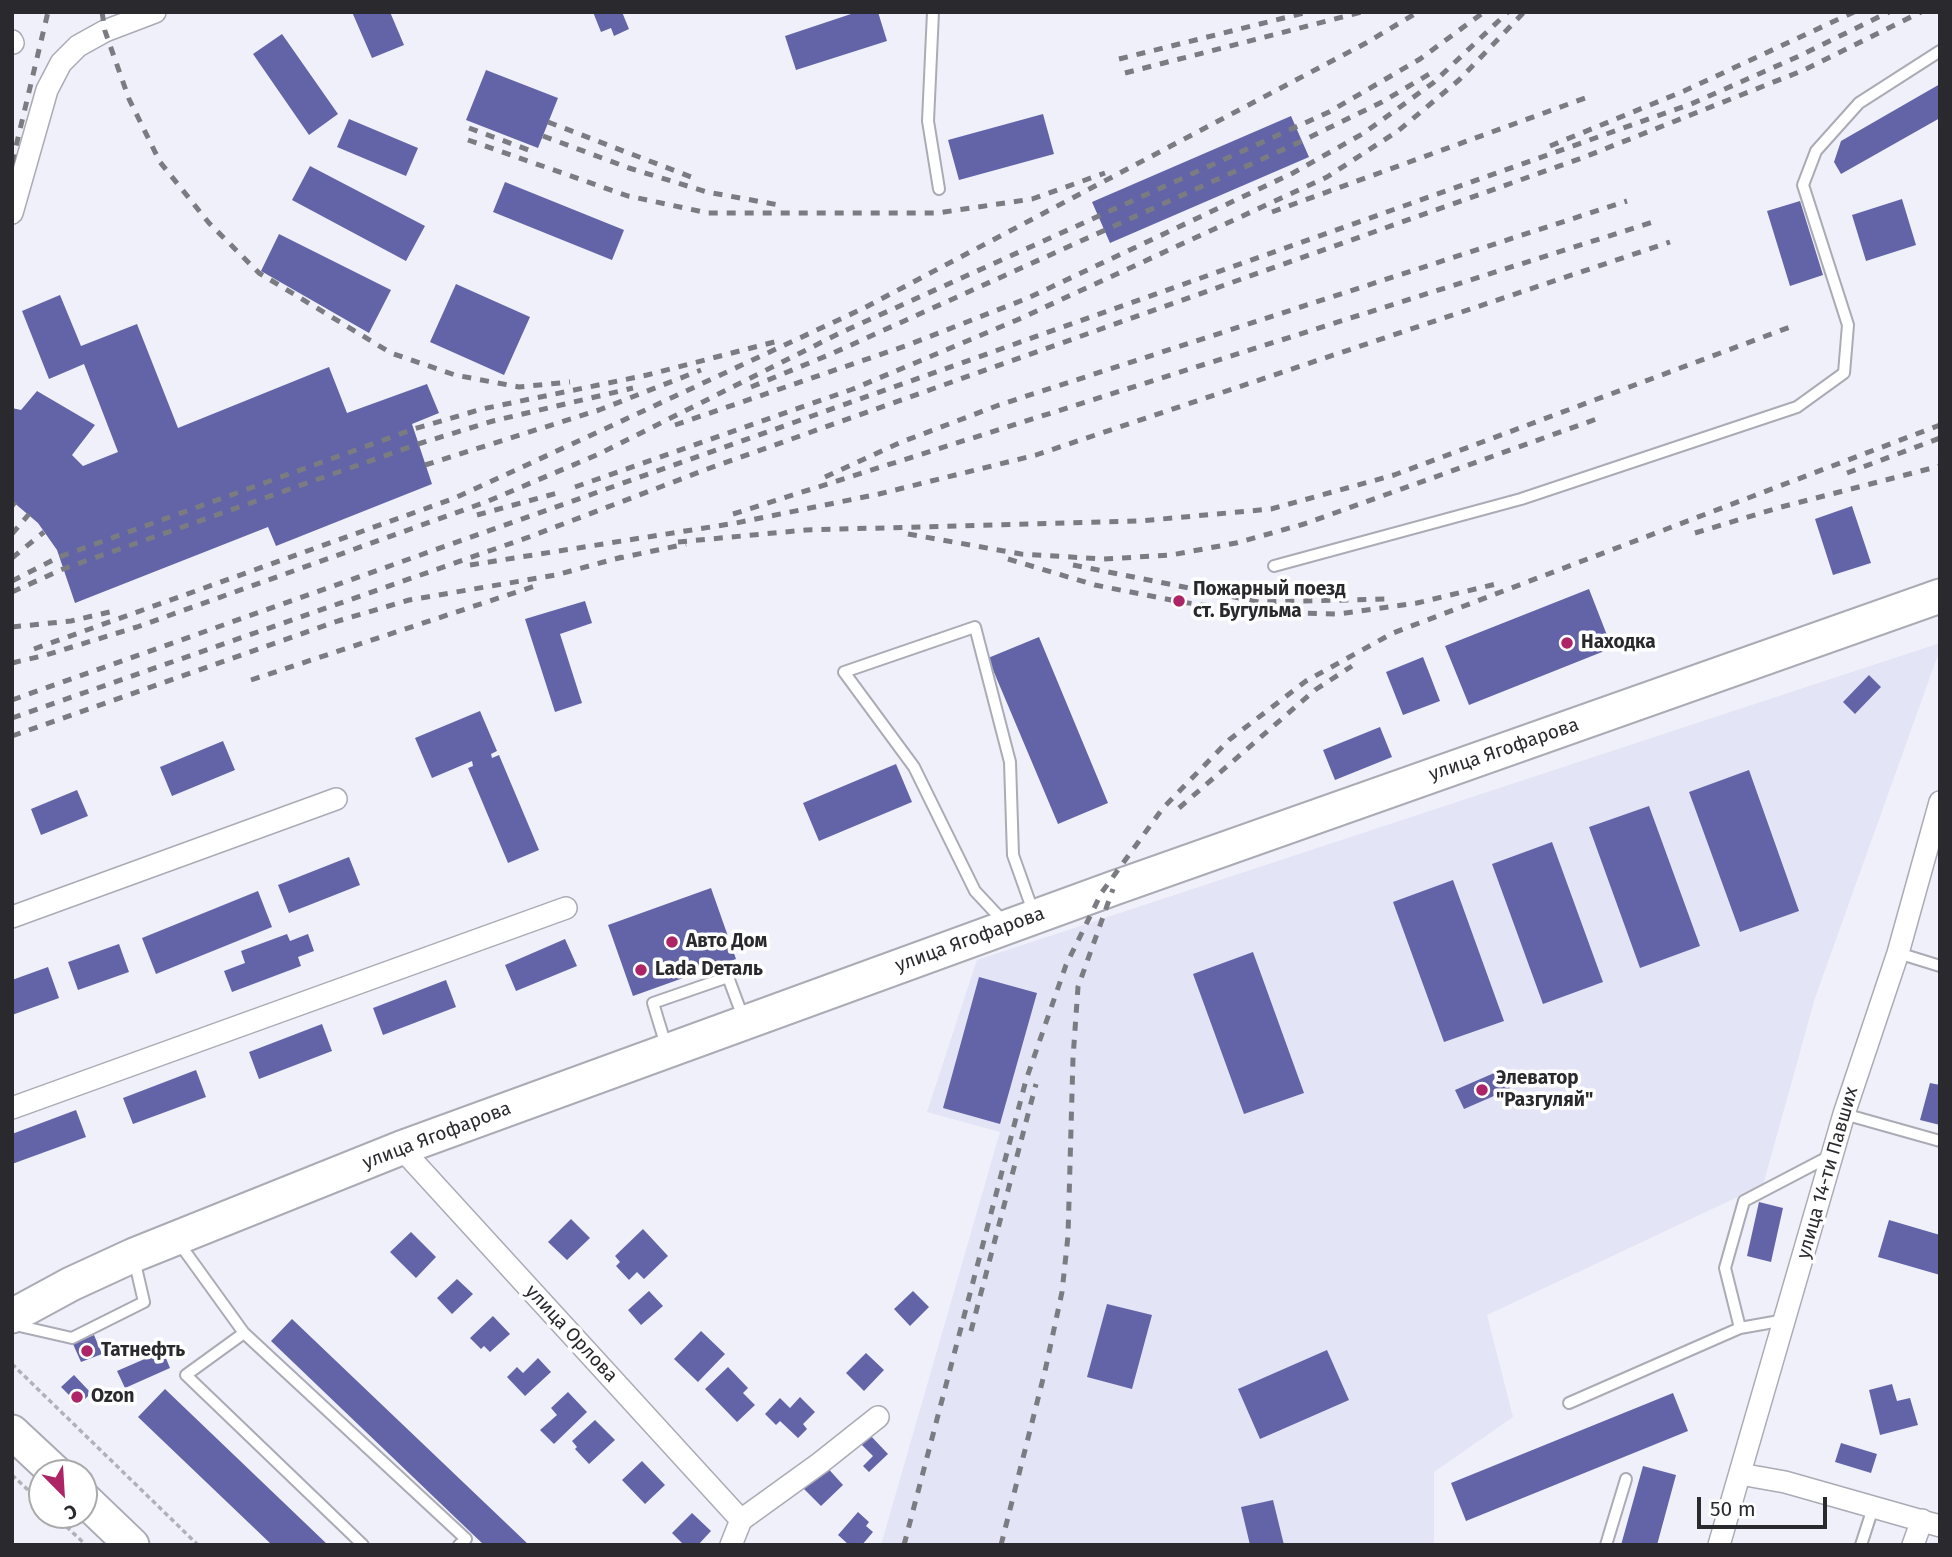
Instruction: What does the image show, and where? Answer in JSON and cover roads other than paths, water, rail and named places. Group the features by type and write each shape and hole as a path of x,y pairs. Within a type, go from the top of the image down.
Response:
{"main road":[{"name":"улица Ягофарова","path":"12,1316 71,1284 134,1255 401,1148 1021,921 1940,596"},
{"path":"12,1432 41,1459"},
{"path":"98,1512 132,1545"}],"street":[{"path":"12,213 47,90 61,63 78,46 105,31 155,12"},
{"path":"12,917 336,799"},
{"name":"улица 14-ти Павших","path":"1719,1545 1844,1114 1898,953 1940,803"},
{"path":"12,1108 566,908"},
{"name":"улица Орлова","path":"401,1148 741,1520"},
{"path":"731,1545 741,1520 878,1417"},
{"path":"1740,1474 1785,1482 1931,1523 1913,1545"}],"lane":[{"path":"933,12 928,121 939,189"},
{"path":"1274,566 1521,499 1797,407 1844,373 1848,325 1803,185 1816,151 1859,103 1940,51"},
{"path":"975,626 1010,762 1013,855 1021,921 975,891 914,767 844,672 975,626"},
{"path":"1898,953 1940,966"},
{"path":"668,1051 653,1003 728,977 745,1022"},
{"path":"1844,1114 1940,1141"},
{"path":"1740,1328 1725,1268 1744,1201 1832,1155"},
{"path":"177,1239 244,1333 466,1539 459,1545"},
{"path":"12,1324 72,1338 145,1302 134,1255"},
{"path":"1569,1403 1740,1328 1785,1320"},
{"path":"244,1333 186,1375 363,1545"},
{"path":"1606,1545 1626,1479"},
{"path":"1861,1545 1873,1508"}],"railway":[{"path":"12,163 48,12"},
{"path":"102,12 105,31 129,99 160,162 209,223 259,273 391,353 455,375 519,387 570,382"},
{"path":"1119,59 1308,12"},
{"path":"1125,73 1362,12"},
{"path":"34,649 455,498 864,308 1366,43 1418,12"},
{"path":"12,663 137,627 486,502 599,454 842,332 1329,112 1420,59 1484,12"},
{"path":"675,425 908,345 1028,298 1293,173 1364,133 1433,83 1508,12"},
{"path":"575,487 853,389 1017,320 1327,177 1398,131 1459,80 1524,12"},
{"path":"1550,146 1684,91 1854,12"},
{"path":"12,700 1691,104 1889,12"},
{"path":"12,718 529,537 710,468 1582,158 1804,70 1921,12"},
{"path":"751,387 831,354 1302,141 1382,102 1431,73"},
{"path":"1272,212 1588,97"},
{"path":"548,122 699,180"},
{"path":"469,128 534,152"},
{"path":"543,136 629,168 707,192 779,205"},
{"path":"468,140 628,196 708,213 937,213 1032,199 1105,173"},
{"path":"825,477 899,443 999,405 1627,201"},
{"path":"733,514 1653,222"},
{"path":"470,565 736,523 879,494 1036,455 1670,242"},
{"path":"678,542 806,530 1140,521 1271,509 1394,475 1790,327"},
{"path":"12,581 59,557 414,429 482,409 647,375 778,341"},
{"path":"425,465 599,410 701,370"},
{"path":"12,592 63,569 418,444 493,421 633,388"},
{"path":"908,534 1021,554 1104,559 1171,555 1236,543 1304,524 1602,417"},
{"path":"904,1545 1026,1080 1066,965 1102,892 1163,808 1229,740 1306,681 1393,633 1940,425"},
{"path":"1847,473 1940,438"},
{"path":"1695,533 1781,507 1940,466"},
{"path":"477,515 561,492"},
{"path":"12,506 15,502"},
{"path":"12,534 29,514"},
{"path":"12,558 44,532"},
{"path":"615,559 686,544"},
{"path":"12,736 338,621 409,600 556,575 622,557"},
{"path":"1008,559 1095,585 1181,602 1258,612 1339,614 1417,603 1496,584"},
{"path":"1073,565 1259,602 1388,599"},
{"path":"251,680 535,586"},
{"path":"12,627 71,621 118,610"},
{"path":"1179,808 1315,690 1352,666"},
{"path":"1001,1545 1062,1292 1068,1236 1073,1058 1078,987 1113,889"},
{"path":"971,1331 1036,1084"}],"place":[{"name":"Пожарный поезд ст. Бугульма","path":"1179,601"},
{"name":"Находка","path":"1567,643"},
{"name":"Авто Дом","path":"672,942"},
{"name":"Lada Dеталь","path":"641,970"},
{"name":"Элеватор \"Разгуляй\"","path":"1482,1090"},
{"name":"Татнефть","path":"87,1351"},
{"name":"Ozon","path":"77,1397"}]}
